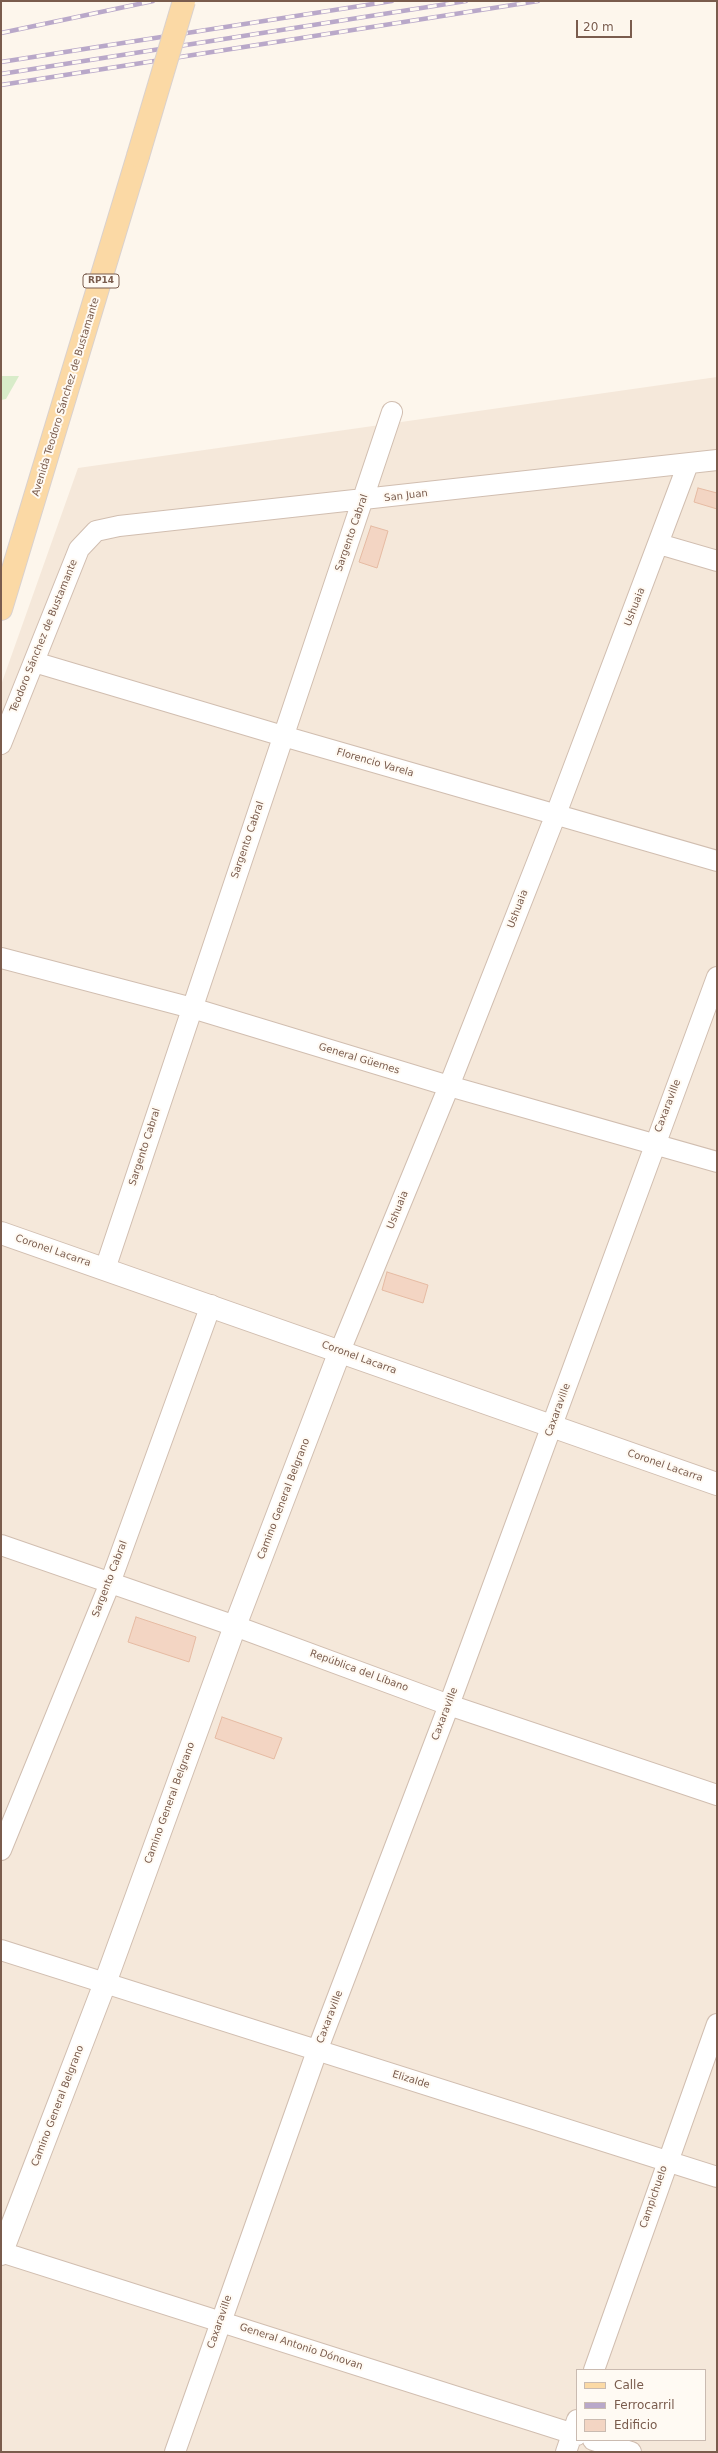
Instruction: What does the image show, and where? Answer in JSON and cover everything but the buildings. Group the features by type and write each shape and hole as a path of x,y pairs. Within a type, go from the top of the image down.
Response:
{"main road":[{"name":"Avenida Teodoro Sánchez de Bustamante","path":"1,609 64,406 184,1"}],"street":[{"name":"Sargento Cabral","path":"105,1268 283,736 364,501 392,412"},
{"name":"San Juan","path":"79,549 96,531 119,526 364,501 717,460"},
{"name":"Ushuaia","path":"340,1352 449,1086 556,814 688,464"},
{"path":"659,544 717,561"},
{"name":"Teodoro Sánchez de Bustamante","path":"1,744 79,549"},
{"name":"Florencio Varela","path":"34,662 283,736 717,861"},
{"name":"General Güemes","path":"1,958 192,1008 449,1086 717,1162"},
{"name":"Caxaraville","path":"175,2452 220,2321 317,2051 449,1705 552,1427 654,1143 717,976"},
{"name":"Coronel Lacarra","path":"1,1233 211,1305 552,1427 717,1484"},
{"name":"Sargento Cabral","path":"1,1850 110,1583 211,1305"},
{"name":"Camino General Belgrano","path":"1,2253 105,1983 235,1626 340,1352"},
{"name":"República del Líbano","path":"1,1545 235,1626 449,1705 717,1795"},
{"name":"Elizalde","path":"1,1950 717,2177"},
{"name":"Campichuelo","path":"594,2369 667,2161 717,2024"},
{"name":"General Antonio Dónovan","path":"1,2253 575,2430"},
{"path":"566,2452 575,2430"},
{"path":"596,2441 631,2452"}],"shaded area":[{"path":"717,377 717,2452 1,2452 1,685 78,468"}],"green space":[{"path":"1,376 19,376 6,399 1,400"}],"railway":[{"path":"1,33 153,1"},
{"path":"1,62 392,1"},
{"path":"1,74 466,1"},
{"path":"1,85 538,1"}]}
